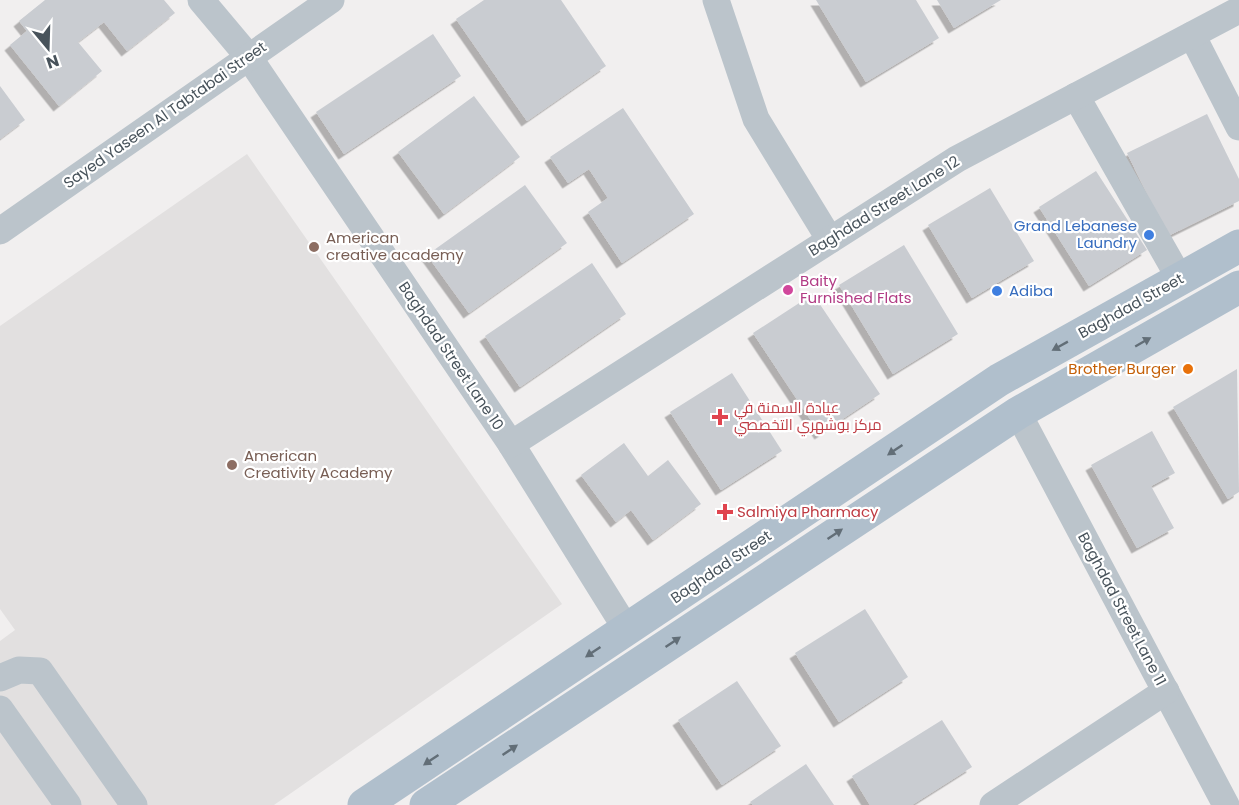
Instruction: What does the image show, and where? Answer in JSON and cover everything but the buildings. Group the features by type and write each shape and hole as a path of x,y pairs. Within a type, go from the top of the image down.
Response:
{"main road":[{"name":"Baghdad Street","path":"364,805 999,380 1239,246"},
{"path":"426,805 1018,413 1239,287"}],"street":[{"name":"Baghdad Street Lane 10","path":"201,0 248,56 511,444 627,630"},
{"name":"Sayed Yaseen Al Tabtabai Street","path":"0,231 331,0"},
{"path":"716,0 756,119 830,240"},
{"name":"Baghdad Street Lane 12","path":"511,444 957,159 1239,10"},
{"path":"1192,35 1239,127"},
{"path":"1076,96 1180,279"},
{"name":"Baghdad Street Lane 11","path":"1018,413 1226,805"},
{"path":"0,678 19,670 40,671 134,805"},
{"path":"993,805 1166,691"},
{"path":"0,709 68,805"}],"shaded area":[{"name":"American Creativity Academy","path":"247,154 562,604 274,805 0,805 0,641 15,630 0,609 0,326"}],"place":[{"name":"Grand Lebanese Laundry","path":"1149,235"},
{"name":"American creative academy","path":"314,247"},
{"name":"Baity Furnished Flats","path":"788,290"},
{"name":"Adiba","path":"997,291"},
{"name":"Brother Burger","path":"1188,369"},
{"name":"عيادة السمنة في مركز بوشهري التخصصي","path":"720,417"},
{"name":"American Creativity Academy","path":"232,465"},
{"name":"Salmiya Pharmacy","path":"725,512"}]}
